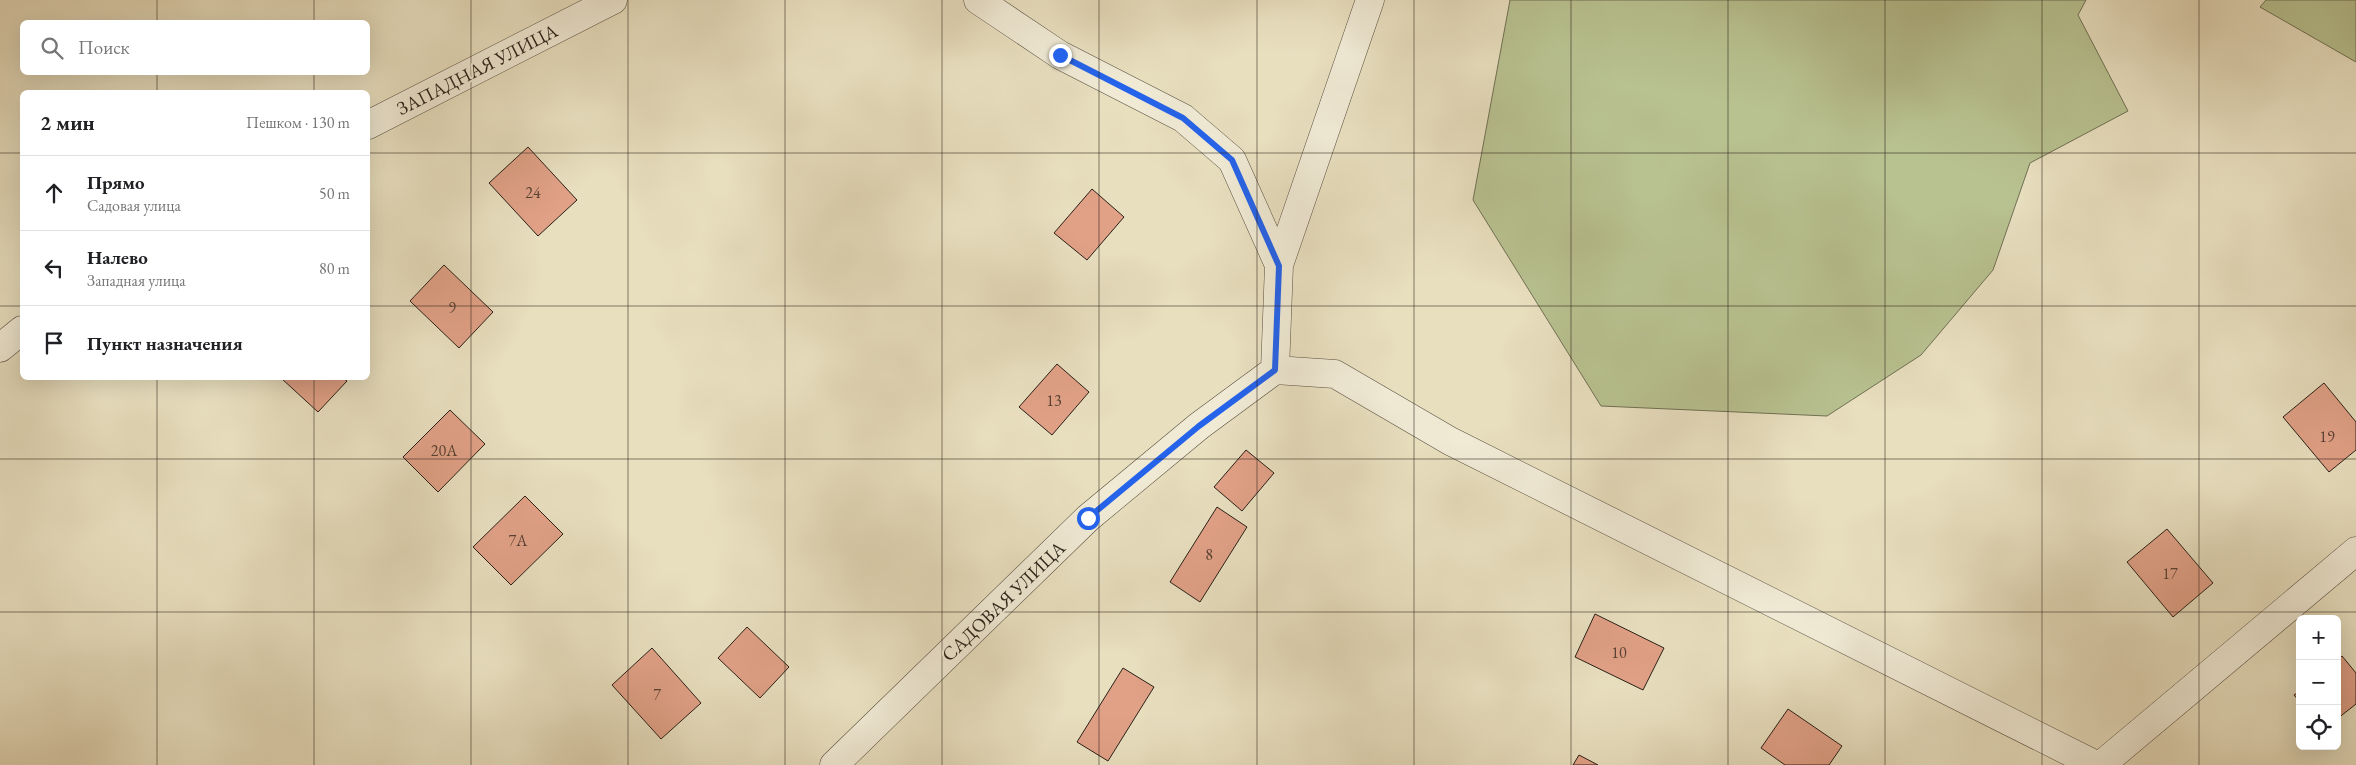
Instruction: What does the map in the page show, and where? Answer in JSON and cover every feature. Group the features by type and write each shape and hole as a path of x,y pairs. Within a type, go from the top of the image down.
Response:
{"street":[{"name":"ЗАПАДНАЯ УЛИЦА","path":"370,124 613,0"},
{"path":"978,0 1060,55 1183,118 1232,160 1279,266"},
{"path":"1370,0 1279,266 1275,370 1335,374 1450,441 2096,765"},
{"path":"0,348 20,332"},
{"name":"САДОВАЯ УЛИЦА","path":"834,765 1088,518 1199,426 1275,370"},
{"path":"2101,765 2356,551"}],"green space":[{"path":"1510,0 2086,0 2078,15 2128,111 2030,163 1993,270 1921,355 1827,416 1601,406 1473,200"},
{"path":"2266,0 2356,0 2356,62 2260,7"}],"building":[{"path":"528,147 577,200 538,236 489,183"},
{"path":"1092,189 1124,217 1087,260 1054,233"},
{"path":"444,265 493,312 459,348 410,301"},
{"path":"1057,364 1089,392 1052,435 1019,407"},
{"path":"283,380 347,381 318,412"},
{"path":"2324,383 2356,422 2356,450 2329,472 2283,417"},
{"path":"450,410 485,444 438,492 403,457"},
{"path":"1246,450 1274,473 1242,511 1214,487"},
{"path":"525,496 563,534 511,585 473,547"},
{"path":"1217,507 1247,527 1200,602 1170,582"},
{"path":"2167,529 2213,583 2173,617 2127,562"},
{"path":"1595,614 1664,648 1643,690 1575,657"},
{"path":"747,627 789,667 760,698 718,658"},
{"path":"652,648 701,703 661,739 612,685"},
{"path":"2341,657 2356,673 2356,704 2341,716 2341,660"},
{"path":"1123,668 1154,687 1108,761 1077,742"},
{"path":"1788,709 1842,746 1829,765 1785,765 1761,748"},
{"path":"1579,755 1598,765 1573,765"}],"route":[{"path":"1060,55 1183,118 1232,160 1279,266 1275,370 1199,426 1088,518"}]}
